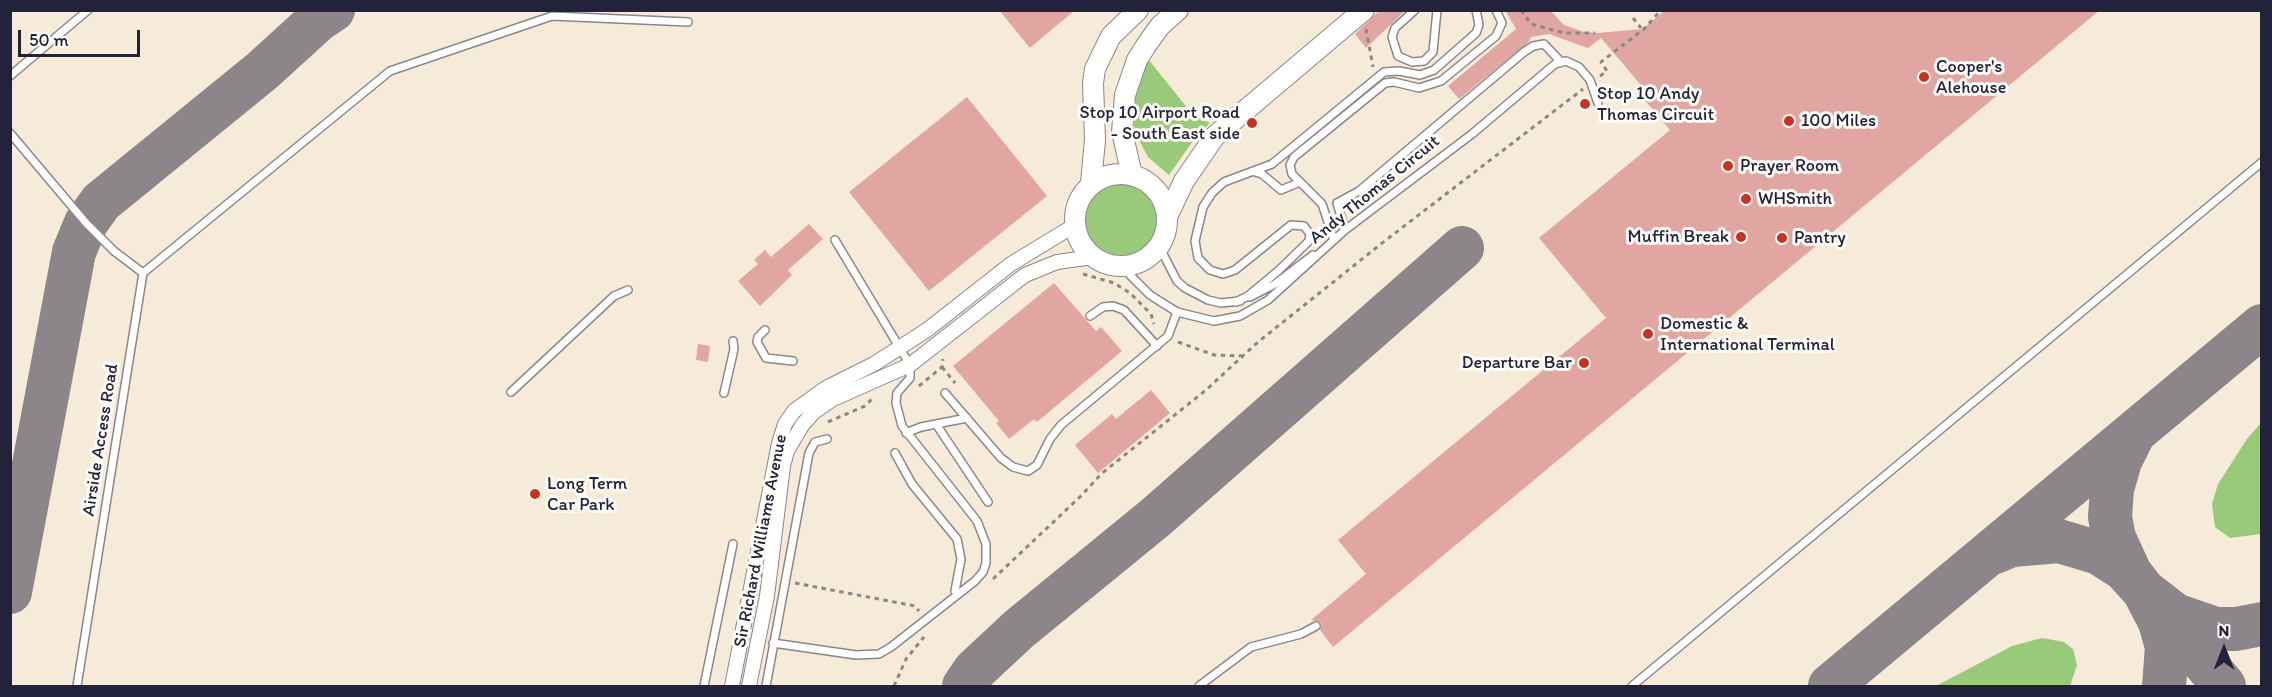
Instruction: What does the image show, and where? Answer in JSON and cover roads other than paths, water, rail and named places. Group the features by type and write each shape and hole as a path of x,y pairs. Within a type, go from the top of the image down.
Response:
{"street":[{"path":"1138,10 1111,36 1095,69 1093,83 1095,140 1091,183 1079,200 1075,225 1081,243 1093,257 1107,264 1121,266 1136,263 1149,256 1159,246 1165,232 1167,218 1194,164 1226,126 1346,26 1365,19"},
{"path":"1132,175 1122,132 1125,95 1137,60 1160,26 1178,10"},
{"path":"1091,183 1107,176 1132,175 1146,181 1157,190 1164,203 1167,218"},
{"name":"Sir Richard Williams Avenue","path":"732,687 771,480 785,423 794,411 808,399 927,330 1011,264 1075,225"},
{"name":"Sir Richard Williams Avenue","path":"749,687 767,596 783,466 787,451 803,424 822,405 910,365 1025,275 1057,262 1093,257"}],"lane":[{"path":"10,76 88,10"},
{"path":"1415,10 1395,28 1392,37 1398,56 1412,62 1424,61 1433,52 1437,10"},
{"path":"1236,302 1263,284 1310,238 1304,226 1296,224 1281,232 1231,272 1223,274 1203,265 1198,258 1195,241 1203,207 1224,182 1255,172 1278,160 1384,72 1399,71 1420,75 1434,70 1476,33 1479,18 1476,10"},
{"path":"1334,240 1322,204 1290,169 1294,157 1385,83 1394,82 1419,88 1442,81 1496,36 1502,23 1496,10"},
{"path":"10,133 86,223 114,251 143,273 390,70 552,16 688,22"},
{"path":"1345,230 1337,203 1359,190 1533,46 1544,44 1561,62 1572,62 1579,66 1591,83 1598,103"},
{"name":"Andy Thomas Circuit","path":"1121,266 1150,295 1177,312 1206,321 1240,316 1269,300 1345,230 1472,134 1555,64 1561,62"},
{"path":"1632,687 2262,162"},
{"path":"1255,172 1263,174 1281,190 1300,182"},
{"path":"773,643 856,655 879,654 891,647 983,572 986,543 977,521 906,433 897,413 897,393 910,378 910,365 835,240"},
{"path":"1159,246 1177,281 1185,288 1208,300 1236,302 1263,292 1323,249"},
{"name":"Airside Access Road","path":"77,687 143,273"},
{"path":"511,392 607,303 621,291 628,290"},
{"path":"1090,316 1103,307 1113,306 1124,310 1157,346"},
{"path":"945,393 1001,458 1013,467 1028,471 1036,465 1050,439 1061,425 1168,336 1177,312"},
{"path":"765,330 758,337 757,342 766,358 793,361"},
{"path":"724,393 734,349 733,341"},
{"path":"906,433 967,418"},
{"path":"936,424 988,502"},
{"path":"766,687 809,453 815,442 827,439"},
{"path":"894,453 912,484 957,539 961,559 956,591"},
{"path":"704,687 733,543"},
{"path":"1199,687 1251,647 1301,634 1316,626"}],"place":[{"name":"Cooper's Alehouse","path":"1924,77"},
{"name":"Stop 10 Andy Thomas Circuit","path":"1585,104"},
{"name":"100 Miles","path":"1789,121"},
{"name":"Stop 10 Airport Road - South East side","path":"1252,123"},
{"name":"Prayer Room","path":"1728,166"},
{"name":"WHSmith","path":"1746,199"},
{"name":"Muffin Break","path":"1741,237"},
{"name":"Pantry","path":"1782,238"},
{"name":"Domestic & International Terminal","path":"1648,334"},
{"name":"Departure Bar","path":"1584,363"},
{"name":"Long Term Car Park","path":"535,494"}]}
